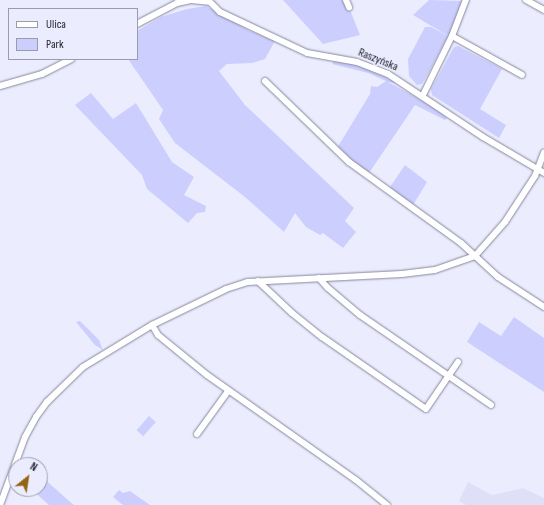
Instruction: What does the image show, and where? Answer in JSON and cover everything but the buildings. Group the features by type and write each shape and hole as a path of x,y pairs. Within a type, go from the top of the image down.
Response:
{"street":[{"name":"Raszyńska","path":"138,23 174,2 191,0 209,1 220,12 306,53 366,65 388,74 423,95 466,127 544,173"},
{"path":"346,0 349,7"},
{"path":"423,95 452,36 466,0"},
{"path":"526,0 544,10"},
{"path":"452,36 522,75"},
{"path":"0,86 42,74 69,60"},
{"path":"265,81 349,162 475,256 498,277 544,307"},
{"path":"0,505 25,437 47,402 83,367 152,326 226,289 258,281 428,271 475,256 505,222 537,170 544,153"},
{"path":"319,278 328,288 360,315 491,405"},
{"path":"258,281 286,308 322,337 426,409 447,376 458,362"},
{"path":"152,326 158,335 229,390 356,480 387,505"},
{"path":"197,434 229,390"}],"shaded area":[{"path":"468,482 492,495 523,488 544,498 544,505 466,505 459,501"}],"green space":[{"path":"283,0 346,0 360,35 323,44"},
{"path":"429,0 463,1 450,37 413,15"},
{"path":"206,6 250,31 275,41 265,59 252,63 227,64 219,71 245,105 354,208 345,221 356,232 343,248 323,233 320,235 306,227 295,213 284,232 245,197 175,143 159,119 163,110 129,60 138,60 138,30 161,17 187,9"},
{"path":"425,27 431,27 448,36 422,84 417,85 409,76 408,59"},
{"path":"458,46 502,69 480,109 506,125 499,138 432,95 431,89 454,47"},
{"path":"334,61 360,65 400,84 388,82 432,106 447,118 445,120 415,105 369,173 356,165 337,148 370,94 371,86 377,87 386,81 368,73 332,64"},
{"path":"91,93 113,119 136,103 172,162 194,177 184,195 206,206 205,212 197,213 188,223 147,189 142,175 75,105"},
{"path":"405,165 427,182 413,205 390,187"},
{"path":"514,317 544,338 544,392 467,342 479,322 501,336"},
{"path":"80,321 99,340 103,350 95,345 76,322"},
{"path":"149,416 156,422 143,436 137,430"},
{"path":"48,482 74,505 49,505 40,497 48,497"},
{"path":"119,490 123,493 130,491 150,505 123,505 113,497"}]}
